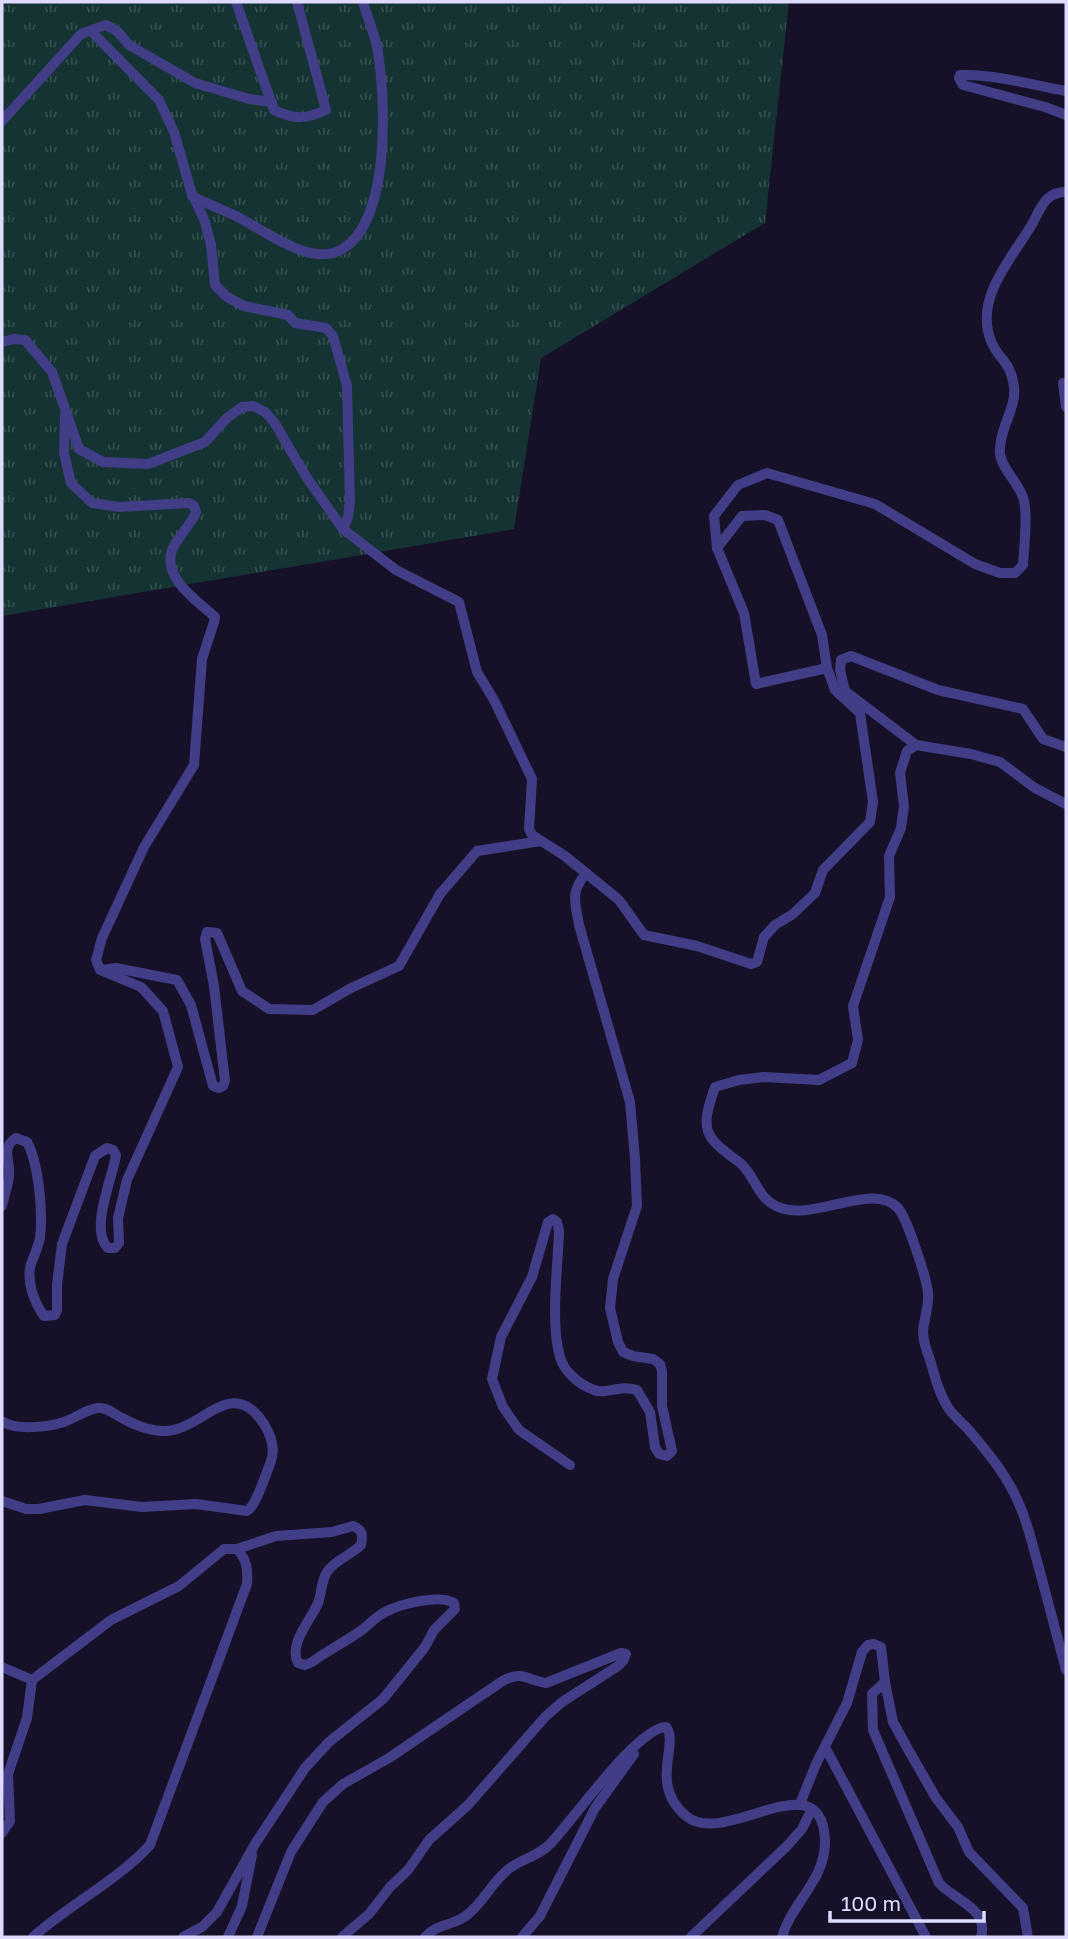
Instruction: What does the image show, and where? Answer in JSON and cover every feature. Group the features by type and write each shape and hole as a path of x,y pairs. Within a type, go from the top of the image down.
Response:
{"street":[{"path":"236,2 274,110 285,115 308,118 326,110 297,2"},
{"path":"192,196 295,248 314,254 334,253 351,242 365,227 381,174 382,93 377,46 363,2"},
{"path":"2,121 74,40 85,31 106,25 117,31 129,45 195,83 249,99 272,102"},
{"path":"91,31 159,100 174,132 192,196 205,222 211,245 215,285 227,297 244,306 288,315 295,323 326,328 333,336 347,386 350,501 343,529"},
{"path":"1066,91 1015,80 969,75 960,75 959,78 962,85 1066,115"},
{"path":"827,668 756,684 744,613 717,548 714,516 738,485 768,473 875,504 975,564 1000,573 1015,573 1023,565 1024,500 1000,456 1002,432 1015,393 1012,369 991,341 987,305 993,286 1045,199 1056,192 1066,192"},
{"path":"2,342 25,340 52,372 79,449 103,462 148,464 205,442 226,418 242,407 253,406 265,412 343,529 396,570 459,602 477,672 494,700 532,779 528,830 619,900 644,934 697,946 751,964 757,962 764,937 815,892 823,870 870,822 873,802 863,710 845,691 840,670 841,660 851,656 938,690 1023,709 1043,739 1066,747"},
{"path":"1063,383 1066,407"},
{"path":"2,1206 9,1177 5,1142 16,1138 27,1142 34,1155 41,1221 39,1241 30,1268 31,1286 44,1316 55,1315 57,1310 62,1244 95,1156 107,1148 113,1150 116,1155 104,1201 102,1236 103,1243 108,1248 115,1248 118,1243 118,1218 127,1180 178,1067 163,1011 141,987 100,970 96,960 102,938 144,847 194,765 202,659 215,617 195,601 176,579 172,564 172,550 197,512 194,506 189,503 118,507 92,503 71,483 64,453 65,407"},
{"path":"717,548 742,516 765,515 778,520 822,635 827,668 835,690 916,745 1000,762 1035,788 1066,803"},
{"path":"916,745 907,751 900,773 904,806 901,828 889,856 890,897 853,1006 858,1040 852,1063 818,1080 764,1077 715,1087 707,1111 706,1124 715,1145 743,1165 761,1193 776,1206 822,1209 875,1198 890,1201 900,1210 923,1272 928,1294 923,1339 941,1394 951,1411 1001,1471 1015,1494 1030,1536 1066,1670"},
{"path":"100,970 116,968 177,979 191,1005 213,1086 219,1088 225,1081 214,985 205,939 207,932 217,933 242,991 269,1009 313,1010 351,988 399,966 440,894 477,851 541,841"},
{"path":"570,1465 519,1430 503,1408 492,1379 501,1337 532,1277 548,1222 552,1219 557,1222 559,1231 555,1326 560,1359 572,1376 585,1387 599,1392 626,1386 637,1390 650,1412 655,1447 659,1454 667,1456 672,1451 662,1406 660,1364 653,1359 623,1352 610,1308 613,1279 637,1206 635,1159 630,1102 579,925 574,898 575,886 586,873"},
{"path":"2,1421 8,1425 33,1426 61,1423 94,1408 103,1408 153,1430 170,1431 185,1426 225,1404 236,1404 248,1407 257,1414 271,1435 273,1446 273,1455 256,1503 247,1511 196,1504 142,1507 85,1500 26,1509 2,1501"},
{"path":"2,1833 10,1821 8,1774 27,1718 32,1680 111,1620 179,1586 224,1549 237,1549 276,1536 332,1532 353,1526 359,1528 363,1535 361,1545 326,1573 319,1601 306,1623 295,1652 298,1663 312,1662 360,1632 385,1612 395,1608 438,1599 449,1600 454,1603 455,1609 439,1624 425,1647 383,1699 329,1742 305,1768 255,1844 217,1912 202,1927 183,1937"},
{"path":"33,1937 136,1860 150,1845 247,1584 248,1570 244,1557 237,1549"},
{"path":"800,1804 847,1703 862,1651 868,1645 881,1647 893,1722 936,1798 958,1827 969,1852 1023,1908 1028,1937"},
{"path":"257,1937 291,1852 323,1802 344,1784 389,1758 504,1680 515,1675 546,1683 624,1653 624,1661 562,1702 545,1717 468,1805 429,1840 408,1870 390,1887 369,1914 342,1937"},
{"path":"2,1667 32,1680"},
{"path":"886,1682 872,1694 873,1730 939,1883 949,1894 971,1907 980,1916 983,1929 981,1937"},
{"path":"425,1937 436,1927 458,1921 468,1914 509,1868 542,1852 609,1772 648,1735 661,1727 669,1730 666,1782 678,1806 686,1816 698,1823 728,1823 778,1807 800,1804 819,1815 824,1825 823,1861 818,1875 787,1924 782,1937"},
{"path":"522,1937 540,1916 596,1808 648,1735"},
{"path":"825,1747 926,1937"},
{"path":"691,1937 787,1846 802,1829 812,1809"},
{"path":"228,1937 242,1906 255,1844"}],"green space":[{"path":"2,2 789,2 765,223 541,358 514,529 2,616"}]}
